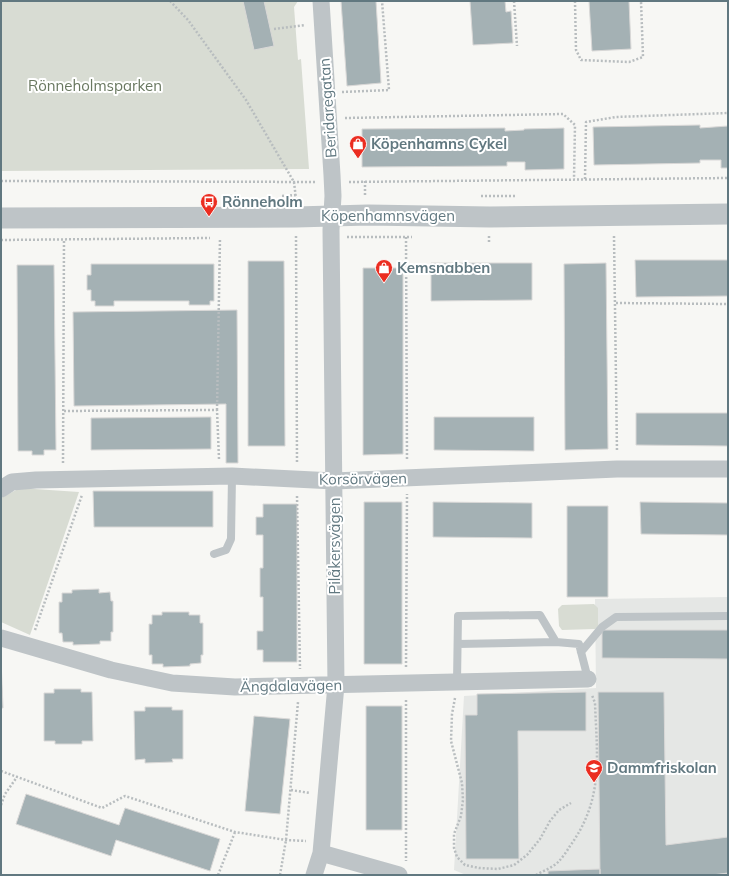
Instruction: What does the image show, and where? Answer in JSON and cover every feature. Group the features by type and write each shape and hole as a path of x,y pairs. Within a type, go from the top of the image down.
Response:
{"street":[{"name":"Beridaregatan","path":"321,1 332,182 332,215"},
{"name":"Köpenhamnsvägen","path":"1,218 728,214"},
{"name":"Pilåkersvägen","path":"314,875 321,847 336,685 332,215"},
{"name":"Korsörvägen","path":"1,489 12,482 36,480 63,481 226,476 334,481 617,469 728,469"},
{"name":"Ängdalavägen","path":"1,638 111,670 172,683 235,687 588,679"},
{"path":"321,847 403,871"}],"lane":[{"path":"214,554 226,550 231,539 226,476"},
{"path":"457,682 458,616 540,615 556,642"},
{"path":"581,652 602,627 616,617 728,616"},
{"path":"458,644 556,642 579,644 588,679"}],"path":[{"path":"170,1 188,20 246,100 294,182 296,217 297,479 300,686 286,840 280,875"},
{"path":"327,93 389,90 382,1"},
{"path":"514,1 517,46"},
{"path":"575,1 576,50 581,60 629,62 643,57 641,1"},
{"path":"274,29 322,22"},
{"path":"585,180 586,122 616,117 728,113"},
{"path":"328,119 563,114 575,126 574,180"},
{"path":"1,181 332,182 728,178"},
{"path":"607,236 614,236 617,469"},
{"path":"403,871 407,478 406,237"},
{"path":"288,238 414,237"},
{"path":"489,237 495,237"},
{"path":"220,238 217,410 226,476"},
{"path":"1,240 228,238"},
{"path":"63,481 64,240"},
{"path":"616,303 728,304"},
{"path":"64,411 217,410"},
{"path":"29,647 88,480"},
{"path":"536,875 559,862 577,836 591,807 595,787 597,763 595,703 588,679"},
{"path":"457,682 452,714 451,741 462,783 462,800 461,816 454,834 454,848 457,856 465,865 480,868 498,868 514,865 527,855 540,839 550,821 559,810 572,803"},
{"path":"1,771 102,808 125,796 235,832 321,847"},
{"path":"1,805 5,794 17,777"},
{"path":"218,875 235,832"}],"shaded area":[{"name":"Dammfriskolan","path":"728,597 728,875 466,875 454,870 464,696 596,688 595,599"}],"green space":[{"name":"Rönneholmsparken","path":"1,1 298,1 294,7 298,60 301,59 309,169 1,171"},
{"path":"20,488 79,492 30,635 1,622 1,498"},
{"path":"594,604 598,608 598,626 595,629 562,630 559,626 558,609 562,605"}],"building":[{"path":"243,1 264,1 274,46 254,50"},
{"path":"341,1 376,1 381,83 347,86"},
{"path":"470,1 505,1 506,12 511,11 513,43 473,45"},
{"path":"589,1 629,1 631,49 592,51"},
{"path":"700,125 700,128 728,126 728,168 721,168 721,160 700,160 700,163 594,165 593,127"},
{"path":"505,128 505,131 564,128 564,169 525,170 525,162 507,162 507,166 362,167 362,129"},
{"path":"635,260 728,260 728,296 636,297"},
{"path":"248,261 284,261 285,446 248,446"},
{"path":"431,263 532,263 532,300 431,301"},
{"path":"606,263 608,449 565,450 564,264"},
{"path":"91,264 214,264 214,301 210,301 210,305 189,305 189,301 114,301 114,306 95,306 95,301 91,301 91,290 87,290 87,275 91,275"},
{"path":"17,265 54,265 56,450 44,450 44,455 32,455 32,451 18,451"},
{"path":"363,268 403,268 403,454 363,455"},
{"path":"237,310 238,463 226,463 226,404 74,406 73,312"},
{"path":"636,413 728,413 728,446 636,445"},
{"path":"211,417 211,449 91,450 91,418"},
{"path":"434,417 534,417 534,451 434,450"},
{"path":"93,491 213,491 213,527 94,527"},
{"path":"364,502 402,502 402,664 364,664"},
{"path":"433,502 532,503 532,538 433,537"},
{"path":"640,502 728,503 728,535 641,534"},
{"path":"263,504 297,504 297,662 263,662 263,650 257,650 257,631 263,631 263,597 260,597 260,568 263,568 263,535 256,535 256,517 263,517"},
{"path":"567,506 608,506 608,597 567,597"},
{"path":"99,589 99,593 110,592 111,601 113,601 113,632 111,632 111,641 100,641 100,644 73,645 73,642 63,642 62,633 59,633 59,602 62,602 62,593 72,593 72,590"},
{"path":"162,612 189,612 189,615 200,615 200,623 203,623 203,655 201,655 201,663 190,664 190,666 163,667 163,664 152,664 152,655 149,655 149,624 152,624 152,615 162,615"},
{"path":"602,630 728,630 728,659 602,658"},
{"path":"1,660 3,708 1,708"},
{"path":"54,689 81,689 81,692 92,692 93,741 82,741 82,744 55,744 55,741 44,741 44,693 54,693"},
{"path":"586,692 586,731 518,731 519,859 466,859 465,715 477,715 477,694"},
{"path":"598,692 664,692 666,845 728,837 728,873 712,875 600,875"},
{"path":"366,706 402,706 402,830 366,830"},
{"path":"145,707 172,707 172,710 183,710 183,759 172,759 173,762 145,763 145,759 135,760 134,711 145,711"},
{"path":"254,716 290,719 280,814 245,811"},
{"path":"26,794 119,825 125,808 220,839 210,871 116,840 111,856 16,824"},
{"path":"600,869 600,875 548,875 548,871"}],"place":[{"name":"Köpenhamns Cykel","path":"358,159"},
{"name":"Rönneholm","path":"209,217"},
{"name":"Kemsnabben","path":"384,283"},
{"name":"Dammfriskolan","path":"594,783"}]}
